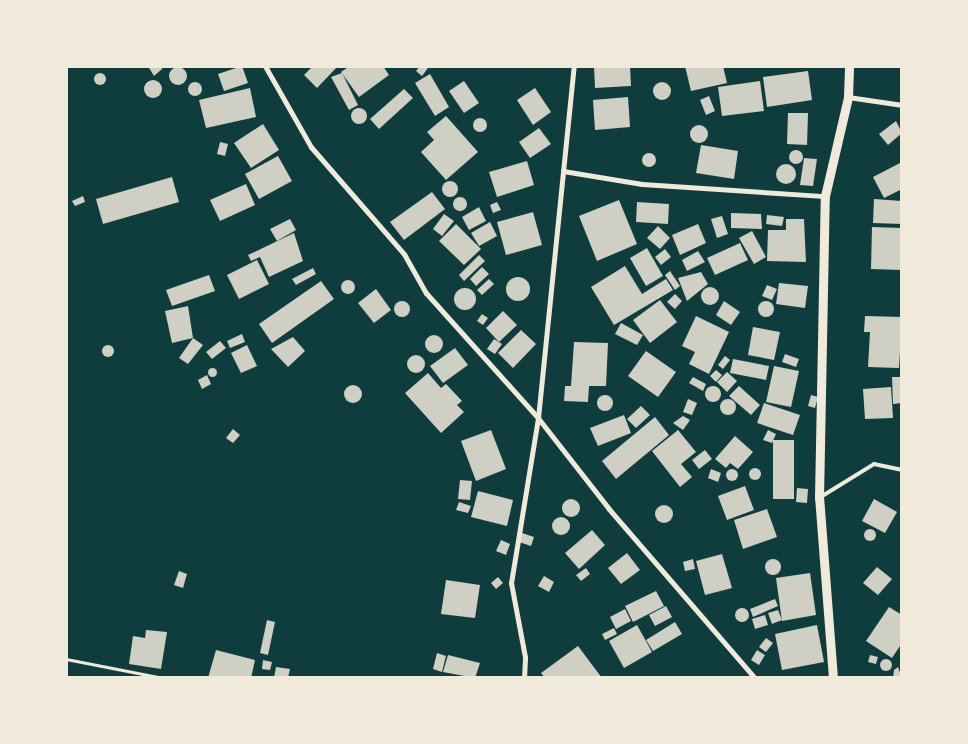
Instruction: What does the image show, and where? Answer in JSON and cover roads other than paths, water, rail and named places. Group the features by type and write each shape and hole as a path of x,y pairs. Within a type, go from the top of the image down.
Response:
{"street":[{"path":"265,66 310,147 404,254 426,293 538,418 609,509 755,678"},
{"path":"524,678 525,657 510,583 538,418 574,66"},
{"path":"833,678 819,498 825,196 848,96 850,66"},
{"path":"848,96 902,104"},
{"path":"563,171 642,184 825,196"}],"lane":[{"path":"819,498 874,464 902,470"}]}
